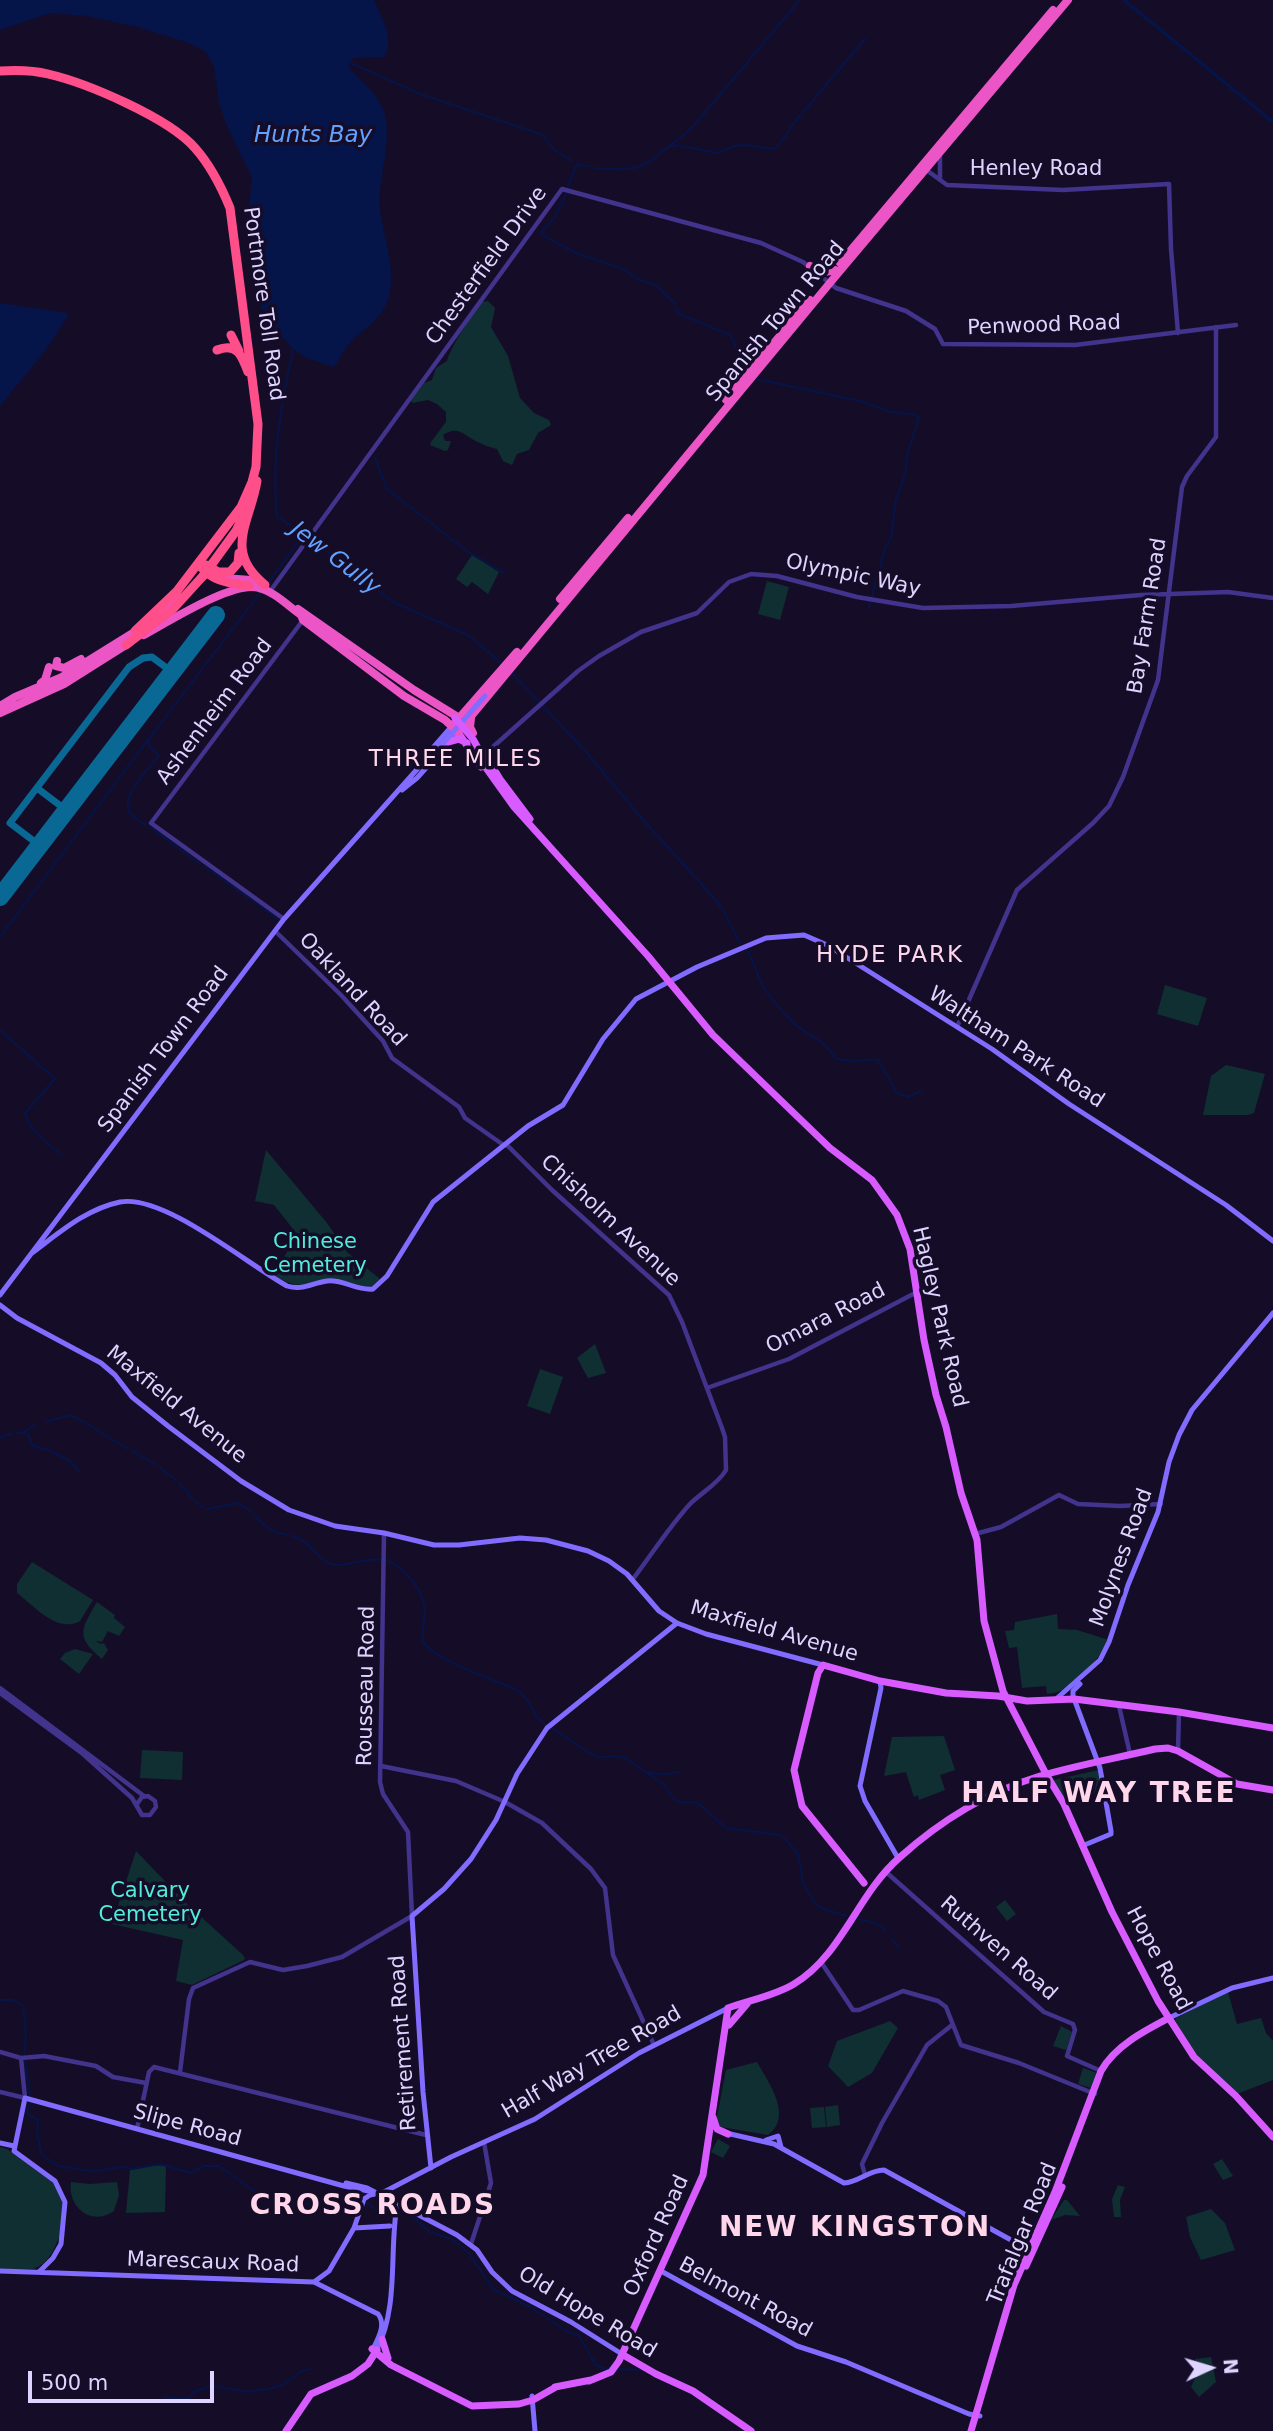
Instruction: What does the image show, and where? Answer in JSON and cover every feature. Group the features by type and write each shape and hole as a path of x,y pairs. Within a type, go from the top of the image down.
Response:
{"highway":[{"name":"Spanish Town Road","path":"939,150 951,131 998,80 1061,0"},
{"name":"Spanish Town Road","path":"828,282 868,229 1068,0"},
{"name":"Portmore Toll Road","path":"0,68 28,70 68,80 164,122 195,147 219,181 230,208 254,394 258,446 255,479 242,507 177,591 135,631"},
{"name":"Portmore Toll Road","path":"0,68 39,68 70,75 160,115 178,127 209,157 222,177 233,202 239,228 261,415 262,447 255,479 242,520 172,610 126,645"},
{"path":"937,134 951,131"},
{"name":"Spanish Town Road","path":"470,711 512,666 828,282 898,203 924,168"},
{"path":"868,229 898,203"},
{"path":"810,266 825,272 835,270"},
{"path":"231,335 250,377 254,394"},
{"path":"217,350 232,347 240,353"},
{"name":"Spanish Town Road","path":"458,725 581,573 752,369 765,358"},
{"path":"696,436 720,416"},
{"path":"205,567 218,572 232,571 237,563 240,537 253,504 255,479"},
{"path":"244,527 241,544 244,562 252,574 303,617 408,686 450,711 470,711 469,723 473,733"},
{"path":"205,567 210,575 222,581 269,592 404,696 458,725"},
{"path":"205,567 225,578 251,580 268,587"},
{"path":"0,713 135,631 169,605 205,567"},
{"path":"569,572 581,573"},
{"path":"0,706 64,684 126,645 229,591 248,586"},
{"path":"57,661 56,666 64,668 103,651"},
{"path":"16,701 21,691 44,682 49,667"},
{"path":"450,711 458,725"},
{"path":"447,738 458,725"}],"main road":[{"path":"303,617 375,672 458,725"},
{"name":"Spanish Town Road","path":"484,695 514,656"},
{"name":"Spanish Town Road","path":"403,787 512,666"},
{"name":"Spanish Town Road","path":"0,1295 284,919 458,725"},
{"name":"Hagley Park Road","path":"458,725 473,733 497,785 671,982"},
{"name":"Hagley Park Road","path":"458,725 491,782 534,828"},
{"name":"Hagley Park Road","path":"458,725 498,782 731,1054 831,1148 872,1180 887,1199 906,1236 936,1395 961,1493 977,1533 984,1621 1008,1699 1046,1774"},
{"path":"447,738 459,739 468,744 483,758"},
{"name":"Waltham Park Road","path":"32,1254 78,1219 115,1203 141,1201 174,1214 287,1286 300,1288 331,1281 356,1289 373,1289 387,1276 433,1202 531,1124 560,1108 568,1099 599,1044 620,1016 642,995 766,937 804,935 837,951 1022,1069 1069,1104 1226,1205 1273,1241"},
{"name":"Maxfield Avenue","path":"0,1305 17,1318 101,1363 142,1406 209,1458 275,1503 322,1523 384,1533 434,1545 520,1538 545,1540 594,1553 634,1579 659,1611 677,1623 880,1681 946,1693 1022,1701 1074,1699 1273,1728"},
{"name":"Molynes Road","path":"1055,1700 1100,1660 1161,1504 1169,1462 1192,1410 1246,1349 1273,1313"},
{"path":"412,1916 438,1895 471,1859 505,1802 517,1774 549,1727 677,1623"},
{"path":"1082,1846 1111,1834 1099,1763 1073,1691 1100,1660"},
{"path":"823,1665 818,1673 794,1770 802,1807 864,1883 878,1880"},
{"path":"880,1681 882,1686 860,1786 865,1801 898,1858"},
{"path":"1017,1720 1016,1707 1022,1701"},
{"name":"Half Way Tree Road","path":"364,2201 535,2119 654,2045 719,2012 788,1987 821,1962 878,1880 898,1858 931,1831 973,1803 1046,1774 1155,1749 1178,1751"},
{"path":"1178,1751 1237,1784 1273,1790"},
{"name":"Hope Road","path":"1046,1774 1063,1804 1132,1952 1169,2018 1199,2063 1236,2096 1273,2137"},
{"name":"Half Way Tree Road","path":"821,1962 864,1891 864,1883"},
{"name":"Retirement Road","path":"412,1916 430,2168"},
{"path":"1169,2018 1232,1988 1273,1978"},
{"path":"719,2012 728,2023 750,2001"},
{"name":"Oxford Road","path":"620,2362 701,2181 724,2035 731,2012 729,2008"},
{"name":"Trafalgar Road","path":"978,2416 1006,2310 1027,2252 1058,2191 1101,2071 1109,2057 1142,2032 1169,2018"},
{"name":"Trafalgar Road","path":"1094,2093 1115,2054"},
{"path":"12,2147 25,2098"},
{"name":"Slipe Road","path":"25,2098 340,2185 378,2193"},
{"path":"712,2113 717,2129 728,2134"},
{"path":"709,2131 759,2139 782,2148 845,2183 884,2170 1027,2252"},
{"path":"0,2143 12,2147 55,2182 65,2202 61,2245 39,2272"},
{"name":"Slipe Road","path":"340,2185 344,2183 378,2193"},
{"path":"327,2287 324,2282 326,2276 354,2228 364,2201 361,2190"},
{"name":"Trafalgar Road","path":"973,2431 1028,2247 1058,2191"},
{"name":"Old Hope Road","path":"378,2193 395,2209 451,2231 471,2244 492,2272 512,2291 613,2348 620,2362 634,2362 693,2390 751,2431"},
{"path":"390,2226 395,2209"},
{"path":"366,2365 382,2339 390,2304 395,2209"},
{"path":"354,2228 390,2226"},
{"path":"390,2226 394,2234"},
{"path":"375,2349 382,2326 382,2319 378,2314 387,2308 390,2243 394,2234"},
{"name":"Marescaux Road","path":"0,2271 314,2283 378,2314"},
{"name":"Belmont Road","path":"661,2271 797,2346 846,2362 978,2416"},
{"path":"314,2283 326,2276"},
{"name":"Oxford Road","path":"620,2362 636,2325"},
{"path":"382,2339 389,2361"},
{"path":"613,2348 619,2349 626,2344"},
{"path":"375,2349 400,2368 466,2404 478,2407 519,2404 534,2410"},
{"path":"286,2431 311,2394 352,2376 366,2365 389,2361"},
{"path":"589,2381 611,2372 620,2362"},
{"path":"519,2404 556,2387 607,2378 620,2362"},
{"path":"506,2404 533,2398"},
{"path":"533,2398 535,2431"}],"street":[{"name":"Henley Road","path":"939,150 940,181 947,186 1063,190 1169,184 1178,333"},
{"path":"924,168 940,181"},
{"name":"Chesterfield Drive","path":"268,587 312,534 562,189 758,242 810,266 828,282"},
{"name":"Penwood Road","path":"828,282 906,311 934,329 943,344 1075,345 1236,325"},
{"name":"Bay Farm Road","path":"957,1027 1017,890 1110,806 1140,733 1158,680 1184,481 1216,437 1216,327"},
{"name":"Olympic Way","path":"483,758 579,671 607,651 641,632 697,613 729,582 751,574 777,576 857,597 923,608 1023,606 1228,592 1273,598"},
{"name":"Ashenheim Road","path":"284,919 150,823 303,617"},
{"name":"Oakland Road","path":"275,931 341,995 383,1041 392,1058 459,1107 465,1118 505,1145"},
{"name":"Chisholm Avenue","path":"505,1145 668,1295 682,1322 724,1437 726,1472 692,1502 669,1528 634,1579"},
{"name":"Omara Road","path":"707,1388 789,1359 917,1291"},
{"path":"977,1533 1001,1527 1059,1495 1078,1504 1161,1504"},
{"name":"Rousseau Road","path":"384,1533 380,1766 383,1794 408,1832 412,1916"},
{"path":"0,1691 144,1796 151,1797 155,1801 154,1812 142,1815 136,1804 83,1754 0,1691"},
{"path":"1119,1706 1130,1755"},
{"path":"1178,1751 1179,1713"},
{"path":"380,1766 456,1781 505,1802 542,1823 591,1869 605,1888 613,1955 654,2045"},
{"path":"136,1804 144,1796"},
{"name":"Ruthven Road","path":"886,1871 1044,2012 1073,2024 1075,2030 1067,2056 1101,2071"},
{"path":"180,2072 189,1999 193,1988 250,1962 283,1970 342,1957 412,1916"},
{"path":"821,1962 853,2010 908,1991 945,2005 964,2047 1019,2063 1094,2093"},
{"path":"866,2175 862,2164 917,2062 927,2045 952,2025"},
{"path":"0,2052 20,2058 44,2056 68,2060 96,2066 113,2077 146,2083"},
{"path":"0,2092 25,2098 20,2058"},
{"path":"137,2129 146,2083 153,2067 426,2135"},
{"path":"471,2244 491,2182 484,2142"}],"green space":[{"path":"488,301 495,308 491,327 508,356 520,398 534,413 549,420 551,425 538,433 529,450 517,454 512,465 503,461 497,449 458,431 443,435 445,441 451,441 448,450 430,445 446,422 446,412 428,400 412,403 411,400 424,383 432,380 436,368 447,361 472,315 482,302"},
{"path":"472,555 499,572 488,594 472,582 467,587 456,579"},
{"path":"767,581 789,587 780,620 758,614"},
{"path":"1165,985 1207,998 1198,1026 1157,1014"},
{"path":"1226,1065 1265,1074 1254,1113 1203,1115 1211,1076"},
{"name":"Chinese Cemetery","path":"266,1150 327,1223 347,1252 380,1279 372,1288 339,1281 300,1285 274,1275 297,1234 274,1205 255,1201"},
{"path":"595,1344 606,1373 588,1378 577,1358"},
{"path":"540,1369 563,1377 550,1414 527,1406"},
{"path":"32,1562 93,1600 80,1621 63,1624 55,1621 17,1593 17,1584"},
{"path":"97,1602 115,1615 114,1618 125,1627 119,1636 108,1631 102,1642 95,1641 104,1643 108,1650 102,1659 88,1645 83,1632"},
{"path":"1057,1614 1058,1629 1077,1630 1109,1640 1084,1675 1067,1688 1047,1694 1046,1686 1022,1688 1017,1647 1009,1648 1005,1631 1014,1630 1015,1622"},
{"path":"75,1649 93,1654 79,1674 60,1659 65,1653"},
{"path":"944,1736 955,1770 940,1775 945,1790 919,1800 918,1795 914,1797 906,1772 884,1776 892,1737"},
{"path":"142,1750 183,1752 182,1780 140,1778"},
{"path":"1099,1770 1103,1793 1065,1801 1054,1780"},
{"name":"Calvary Cemetery","path":"136,1851 245,1959 192,1985 176,1981 183,1940 112,1924"},
{"path":"1005,1900 1016,1914 1007,1921 996,1907"},
{"path":"1228,1992 1237,2024 1261,2018 1266,2033 1273,2041 1273,2080 1237,2094 1198,2058 1175,2020"},
{"path":"890,2021 898,2028 872,2073 848,2087 828,2066 837,2041"},
{"path":"1061,2026 1072,2032 1066,2050 1053,2046"},
{"path":"757,2062 772,2089 779,2109 775,2127 768,2135 721,2127 716,2122 726,2070"},
{"path":"1083,2068 1097,2073 1091,2088 1078,2084"},
{"path":"838,2105 840,2125 827,2127 825,2107"},
{"path":"824,2107 826,2127 812,2128 810,2108"},
{"path":"718,2139 730,2146 723,2158 711,2152"},
{"path":"0,2147 7,2149 54,2183 64,2204 62,2231 52,2253 44,2263 34,2269 0,2270"},
{"path":"1222,2159 1233,2176 1223,2180 1213,2164"},
{"path":"153,2165 166,2166 165,2212 126,2213 130,2170"},
{"path":"71,2182 117,2182 119,2195 114,2211 97,2217 83,2212 73,2199"},
{"path":"1118,2185 1125,2187 1120,2200 1121,2217 1114,2217 1112,2199"},
{"path":"1064,2200 1067,2200 1080,2216 1065,2215 1051,2220"},
{"path":"1211,2209 1225,2223 1235,2250 1201,2260 1190,2237 1186,2217"},
{"path":"1211,2357 1216,2382 1199,2397 1191,2387 1197,2374 1195,2359"}],"water":[{"name":"Hunts Bay","path":"0,0 374,0 386,28 387,50 384,57 353,58 349,62 349,68 376,97 386,121 380,206 390,259 390,291 378,317 351,342 333,367 307,358 293,349 262,314 248,215 252,178 226,124 219,102 214,67 206,52 189,43 138,27 86,16 50,13 0,30"},
{"path":"0,303 67,313 68,316 45,351 0,406"}],"waterway":[{"path":"663,151 690,130 800,0"},
{"path":"1124,0 1273,122"},
{"path":"803,112 865,39"},
{"path":"349,62 420,94 543,135 555,150 572,161"},
{"path":"681,146 718,153 745,145 774,149 801,114"},
{"path":"669,147 678,145"},
{"path":"595,168 639,167 663,151"},
{"path":"567,188 577,164 590,167"},
{"path":"567,192 553,220 541,233 576,253 623,269 637,279 655,285 676,304"},
{"path":"675,308 680,314 730,335 745,370"},
{"name":"Jew Gully","path":"293,349 276,453 277,516 393,602 468,635 501,663"},
{"path":"756,379 860,401 891,412 919,417 908,452 905,475 896,499 891,538 885,548 872,596"},
{"path":"375,458 387,489 467,551 504,573"},
{"path":"269,582 296,545 299,539 298,531"},
{"path":"146,825 132,815 128,805 133,790 159,755 150,747 148,740 260,593"},
{"path":"869,609 870,602"},
{"name":"Jew Gully","path":"512,673 587,753 706,889 722,908 740,943"},
{"path":"0,937 147,741"},
{"path":"150,827 200,864"},
{"path":"204,866 278,919"},
{"path":"746,949 770,997 799,1028 827,1047 835,1058 847,1061 878,1060 897,1093 908,1097 921,1091"},
{"path":"0,1030 55,1079 25,1113 34,1131 60,1154"},
{"path":"46,1422 70,1415 84,1422"},
{"path":"87,1424 128,1449"},
{"path":"17,1433 23,1433 34,1425"},
{"path":"0,1438 13,1433"},
{"path":"23,1433 28,1434 33,1446 49,1450 70,1461 79,1471"},
{"path":"133,1451 156,1465"},
{"path":"160,1468 175,1479"},
{"path":"179,1483 193,1499"},
{"path":"196,1502 203,1507"},
{"path":"207,1509 238,1503 250,1511"},
{"path":"254,1514 269,1528 289,1535"},
{"path":"292,1536 330,1564 383,1560 397,1566 414,1583 424,1604 422,1639 429,1648 451,1662 522,1693 538,1718 547,1726"},
{"path":"552,1729 592,1754 625,1758 663,1784 676,1801 697,1802 726,1828 781,1835 798,1853 803,1883 815,1903 821,1908 846,1916"},
{"path":"649,1773 679,1772"},
{"path":"855,1918 877,1924 886,1931"},
{"path":"892,1939 899,1948"},
{"path":"0,2000 13,2000 23,2006 26,2033 24,2055"},
{"path":"25,2060 30,2096"},
{"path":"29,2102 27,2114 38,2120 41,2154 58,2166 97,2171 160,2164 191,2173 204,2166 219,2166 257,2193 287,2205 346,2205 360,2202"},
{"path":"365,2202 378,2211 394,2212"},
{"path":"400,2211 410,2214 430,2232 451,2239 468,2252 494,2290 529,2306 568,2332 579,2336 596,2365 605,2369 611,2367"},
{"path":"163,2397 188,2398 195,2391 213,2386 247,2392 268,2389 282,2385 302,2371 310,2369"},
{"path":"616,2369 641,2370"}],"taxiway":[{"path":"39,845 10,823 129,667 143,658 152,657 172,672"},
{"path":"37,788 66,810"}],"runway":[{"path":"0,897 216,615"}],"district":[{"name":"THREE MILES","path":"456,760"},
{"name":"HYDE PARK","path":"890,956"},
{"name":"HALF WAY TREE","path":"1099,1795"},
{"name":"CROSS ROADS","path":"373,2207"},
{"name":"NEW KINGSTON","path":"855,2229"}]}
